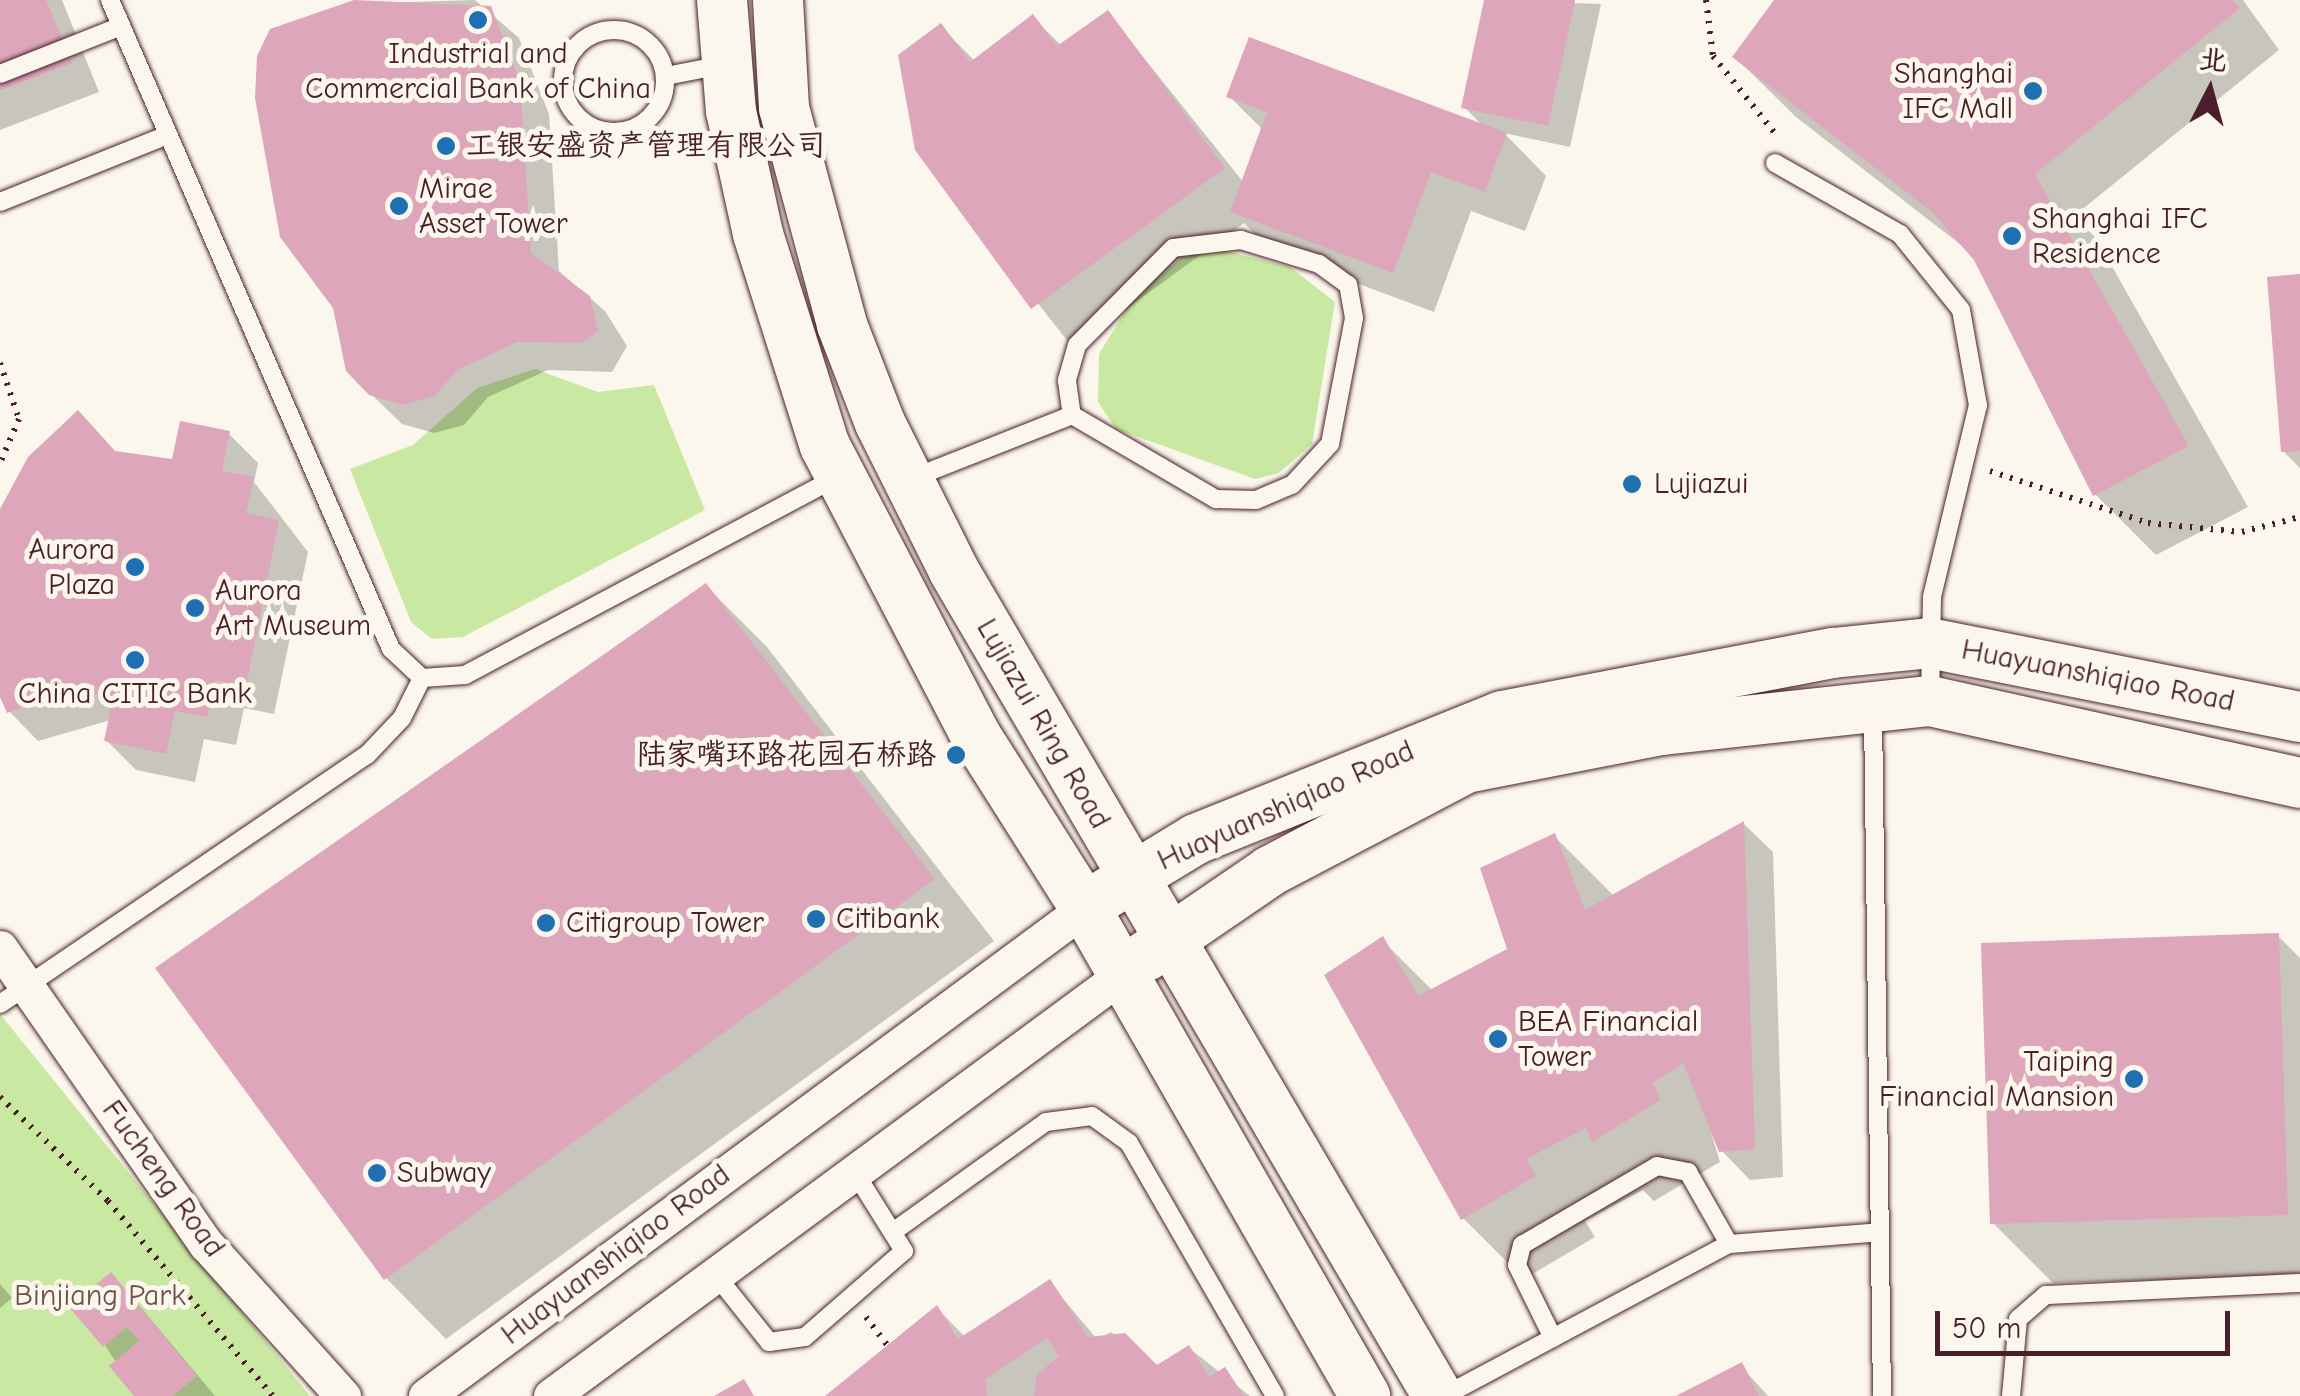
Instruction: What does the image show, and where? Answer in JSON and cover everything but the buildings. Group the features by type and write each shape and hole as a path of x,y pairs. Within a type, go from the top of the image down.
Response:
{"main road":[{"name":"Lujiazui Ring Road","path":"722,0 727,64 758,234 840,475 976,736 1085,908 1365,1396"},
{"name":"Lujiazui Ring Road","path":"778,0 784,108 813,221 842,325 908,480 1131,876 1174,935 1441,1396"},
{"name":"Huayuanshiqiao Road","path":"1085,908 1131,876 1364,766 1502,716 1693,674 1928,643 2300,717"},
{"name":"Huayuanshiqiao Road","path":"1122,975 1270,871 1466,768 1662,730 1873,704 1930,701 2300,783"}],"street":[{"name":"Huayuanshiqiao Road","path":"426,1396 1085,908"},
{"name":"Fucheng Road","path":"0,948 14,996 206,1244 344,1396"},
{"name":"Huayuanshiqiao Road","path":"552,1396 1122,975"}],"lane":[{"path":"110,0 164,136 391,649 422,678 465,675 840,475"},
{"path":"0,74 121,26"},
{"path":"612,30 653,47 666,76 651,118 624,132 593,129 564,95 572,50 612,30"},
{"path":"666,76 727,64"},
{"path":"0,202 164,136"},
{"path":"1774,163 1900,234 1938,274 1972,358 1978,405 1970,462 1940,556 1928,643 1930,701"},
{"path":"1241,240 1319,264 1348,285 1354,318 1330,444 1292,485 1256,500 1216,499 1072,415 1067,381 1077,345 1173,248 1241,240"},
{"path":"908,480 1072,415"},
{"path":"14,996 367,754 402,718 422,678"},
{"path":"1873,704 1882,1396"},
{"path":"897,1229 1046,1122 1092,1116 1129,1143 1275,1396"},
{"path":"1554,1338 1517,1264 1522,1245 1657,1166 1688,1172 1729,1244"},
{"path":"715,1274 769,1342 794,1342 900,1262 897,1229 855,1172"},
{"path":"1441,1396 1729,1244 1880,1232"},
{"path":"2011,1396 2018,1318 2046,1294 2300,1283"}],"path":[{"path":"1706,0 1713,56 1778,135 1774,163"},
{"path":"0,363 19,419 0,463"},
{"path":"1970,462 2086,509 2148,522 2242,532 2300,517"},
{"path":"0,1096 108,1200 273,1396"}],"green space":[{"path":"1219,249 1290,267 1335,302 1312,444 1279,473 1255,479 1116,429 1098,402 1099,354 1131,301 1184,255"},
{"path":"535,369 598,392 654,385 705,510 463,637 432,639 411,622 350,469 413,445 477,388"},
{"name":"Binjiang Park","path":"0,1014 4,1019 310,1396 0,1396"}],"place":[{"name":"Industrial and Commercial Bank of China","path":"478,20"},
{"name":"Shanghai IFC Mall","path":"2033,91"},
{"name":"工银安盛资产管理有限公司","path":"446,146"},
{"name":"Mirae Asset Tower","path":"399,206"},
{"name":"Shanghai IFC Residence","path":"2012,236"},
{"name":"Lujiazui","path":"1632,484"},
{"name":"Aurora Plaza","path":"135,567"},
{"name":"Aurora Art Museum","path":"195,608"},
{"name":"China CITIC Bank","path":"135,660"},
{"name":"陆家嘴环路花园石桥路","path":"956,755"},
{"name":"Citibank","path":"816,919"},
{"name":"Citigroup Tower","path":"546,923"},
{"name":"BEA Financial Tower","path":"1498,1039"},
{"name":"Taiping Financial Mansion","path":"2134,1079"},
{"name":"Subway","path":"377,1173"}]}
